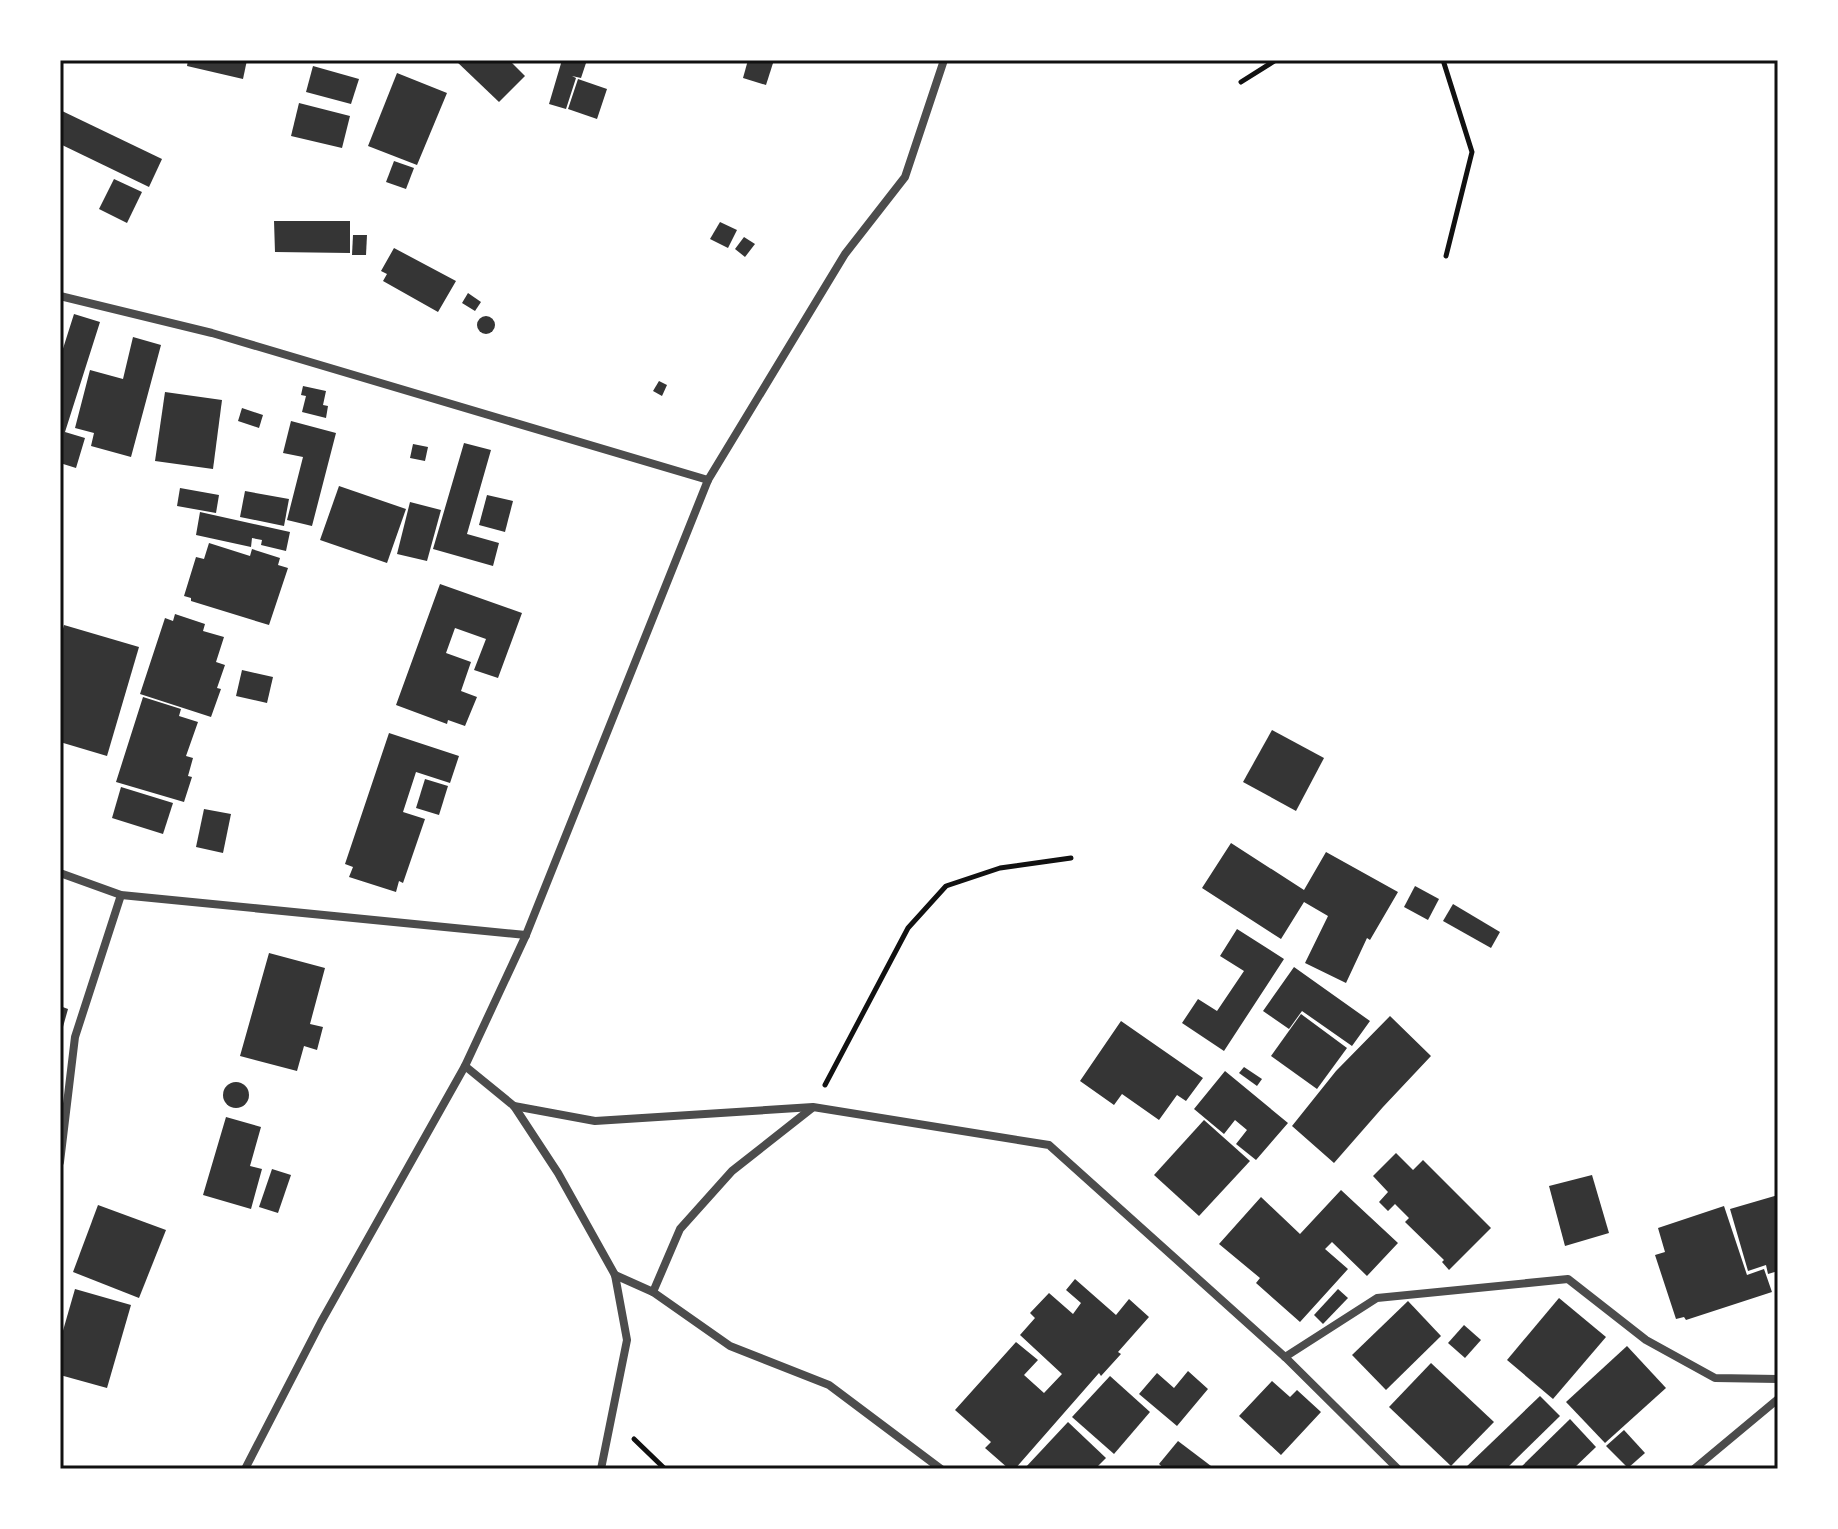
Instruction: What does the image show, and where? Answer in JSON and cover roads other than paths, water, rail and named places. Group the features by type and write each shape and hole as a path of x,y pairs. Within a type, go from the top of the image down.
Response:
{"street":[{"path":"245,1469 321,1322 465,1066 526,935 708,480 845,254 905,177 944,60"},
{"path":"60,296 212,333 708,480"},
{"path":"60,873 121,895 526,935"},
{"path":"60,1162 75,1037 121,895"},
{"path":"465,1066 514,1106 558,1173 615,1275 627,1340 601,1469"},
{"path":"514,1106 595,1121 813,1107 1049,1145 1285,1357 1398,1469"},
{"path":"653,1292 680,1229 732,1171 813,1107"},
{"path":"615,1275 653,1292 730,1346 829,1385 941,1469"},
{"path":"1285,1357 1377,1298 1568,1279 1646,1340 1715,1378 1778,1379"},
{"path":"1694,1469 1707,1465 1778,1399"}]}
